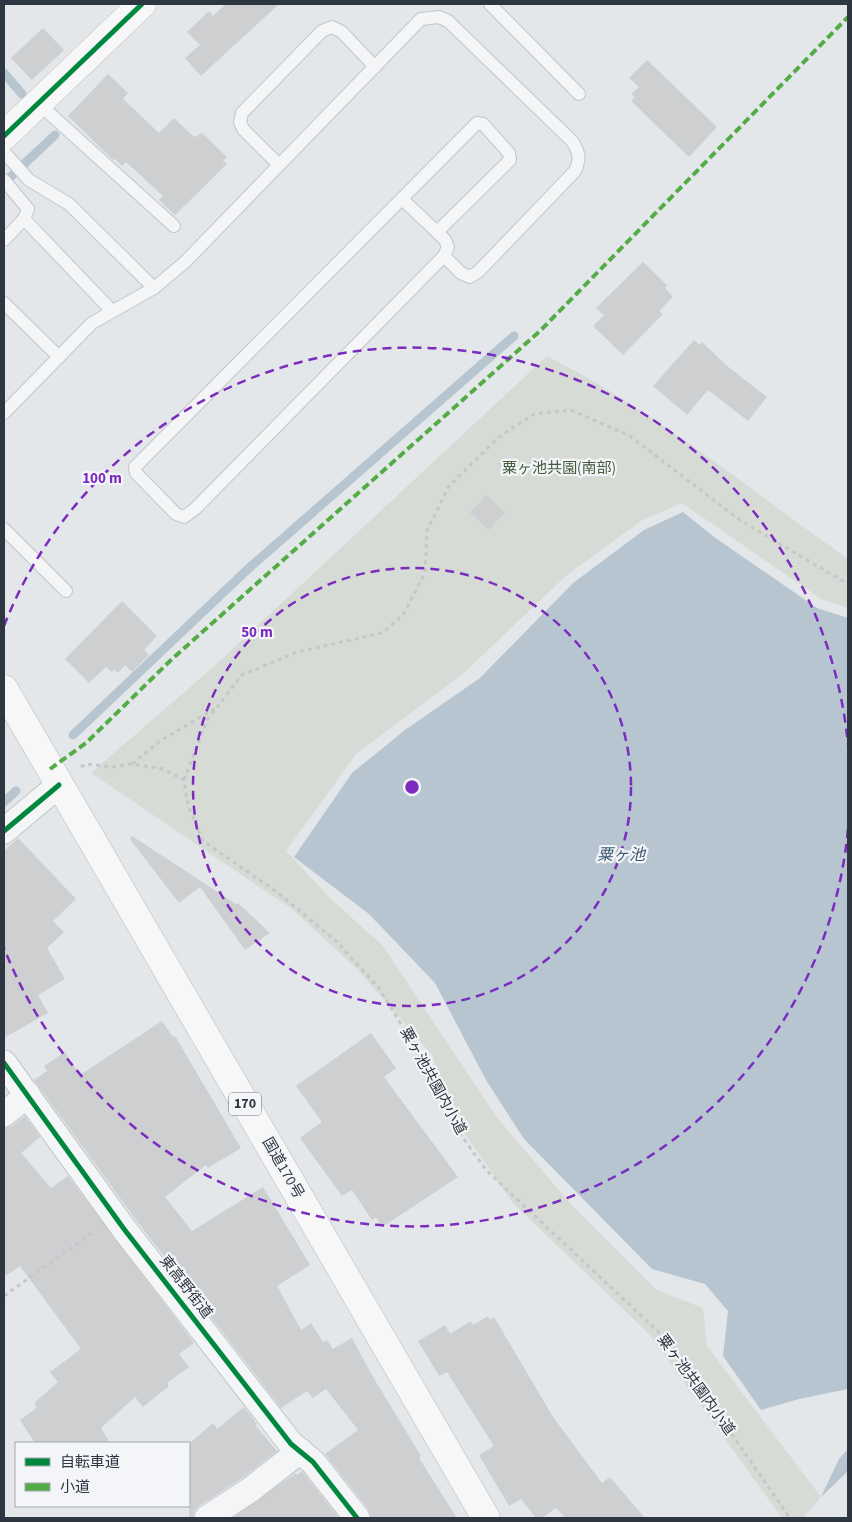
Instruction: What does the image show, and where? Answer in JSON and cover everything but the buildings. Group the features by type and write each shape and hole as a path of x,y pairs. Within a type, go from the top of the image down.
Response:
{"main road":[{"path":"4,136 142,4"},
{"name":"国道170号","path":"4,689 486,1518"}],"street":[{"path":"4,831 59,785"},
{"name":"東高野街道","path":"4,1062 115,1217 291,1444 313,1462 357,1518"},
{"path":"4,1114 28,1095"},
{"path":"207,1518 250,1490 300,1451"}],"lane":[{"path":"490,4 579,94"},
{"path":"5,409 92,323 154,288 184,262 421,20 439,17 448,21 572,141 579,152 579,162 576,171 479,271 470,277 461,273 444,256"},
{"path":"278,165 243,129 240,122 242,113 322,31 332,27 342,32 375,67"},
{"path":"38,103 174,226"},
{"path":"402,199 445,240 448,247 444,256 184,517 176,514 136,473 135,467 477,123 484,124 509,153 510,160 437,232"},
{"path":"4,152 29,180 69,204 154,288"},
{"path":"4,180 28,208 24,219 4,240"},
{"path":"24,219 112,311"},
{"path":"4,303 59,357"},
{"path":"4,529 66,591"}],"path":[{"path":"59,785 86,764 113,767 131,764 163,769 184,780 208,720 242,675 297,652 382,633 403,615 425,573 427,531 450,486 499,437 534,414 571,410 630,436 741,520 848,584"},
{"path":"131,764 160,741 217,708"},
{"path":"4,1296 115,1217"}],"green space":[{"name":"粟ヶ池共園(南部)","path":"547,356 626,401 664,426 848,559 848,608 821,599 682,503 641,521 567,575 465,672 356,754 286,851 330,898 383,946 496,1116 569,1202 657,1290 703,1308 707,1346 821,1497 803,1518 782,1518 649,1334 513,1203 444,1104 433,1056 357,969 292,909 91,773 213,667"}],"water":[{"name":"粟ヶ池","path":"683,512 714,537 817,608 848,618 848,1389 799,1399 761,1410 723,1356 728,1311 705,1284 652,1269 524,1139 486,1080 435,983 369,914 294,857 352,773 405,730 480,678 573,583 644,530"},
{"path":"848,1449 848,1471 821,1497 839,1459"}],"waterway":[{"path":"4,73 22,94"},
{"path":"4,183 55,135"},
{"path":"73,735 248,569 514,336"},
{"path":"4,802 16,791"}],"marked path":[{"path":"50,769 86,743 171,660 540,331 848,17"}],"cycle path":[{"path":"4,136 142,4"},
{"path":"4,831 59,785"},
{"path":"4,1063 124,1229 291,1444 313,1462 357,1518"}]}
